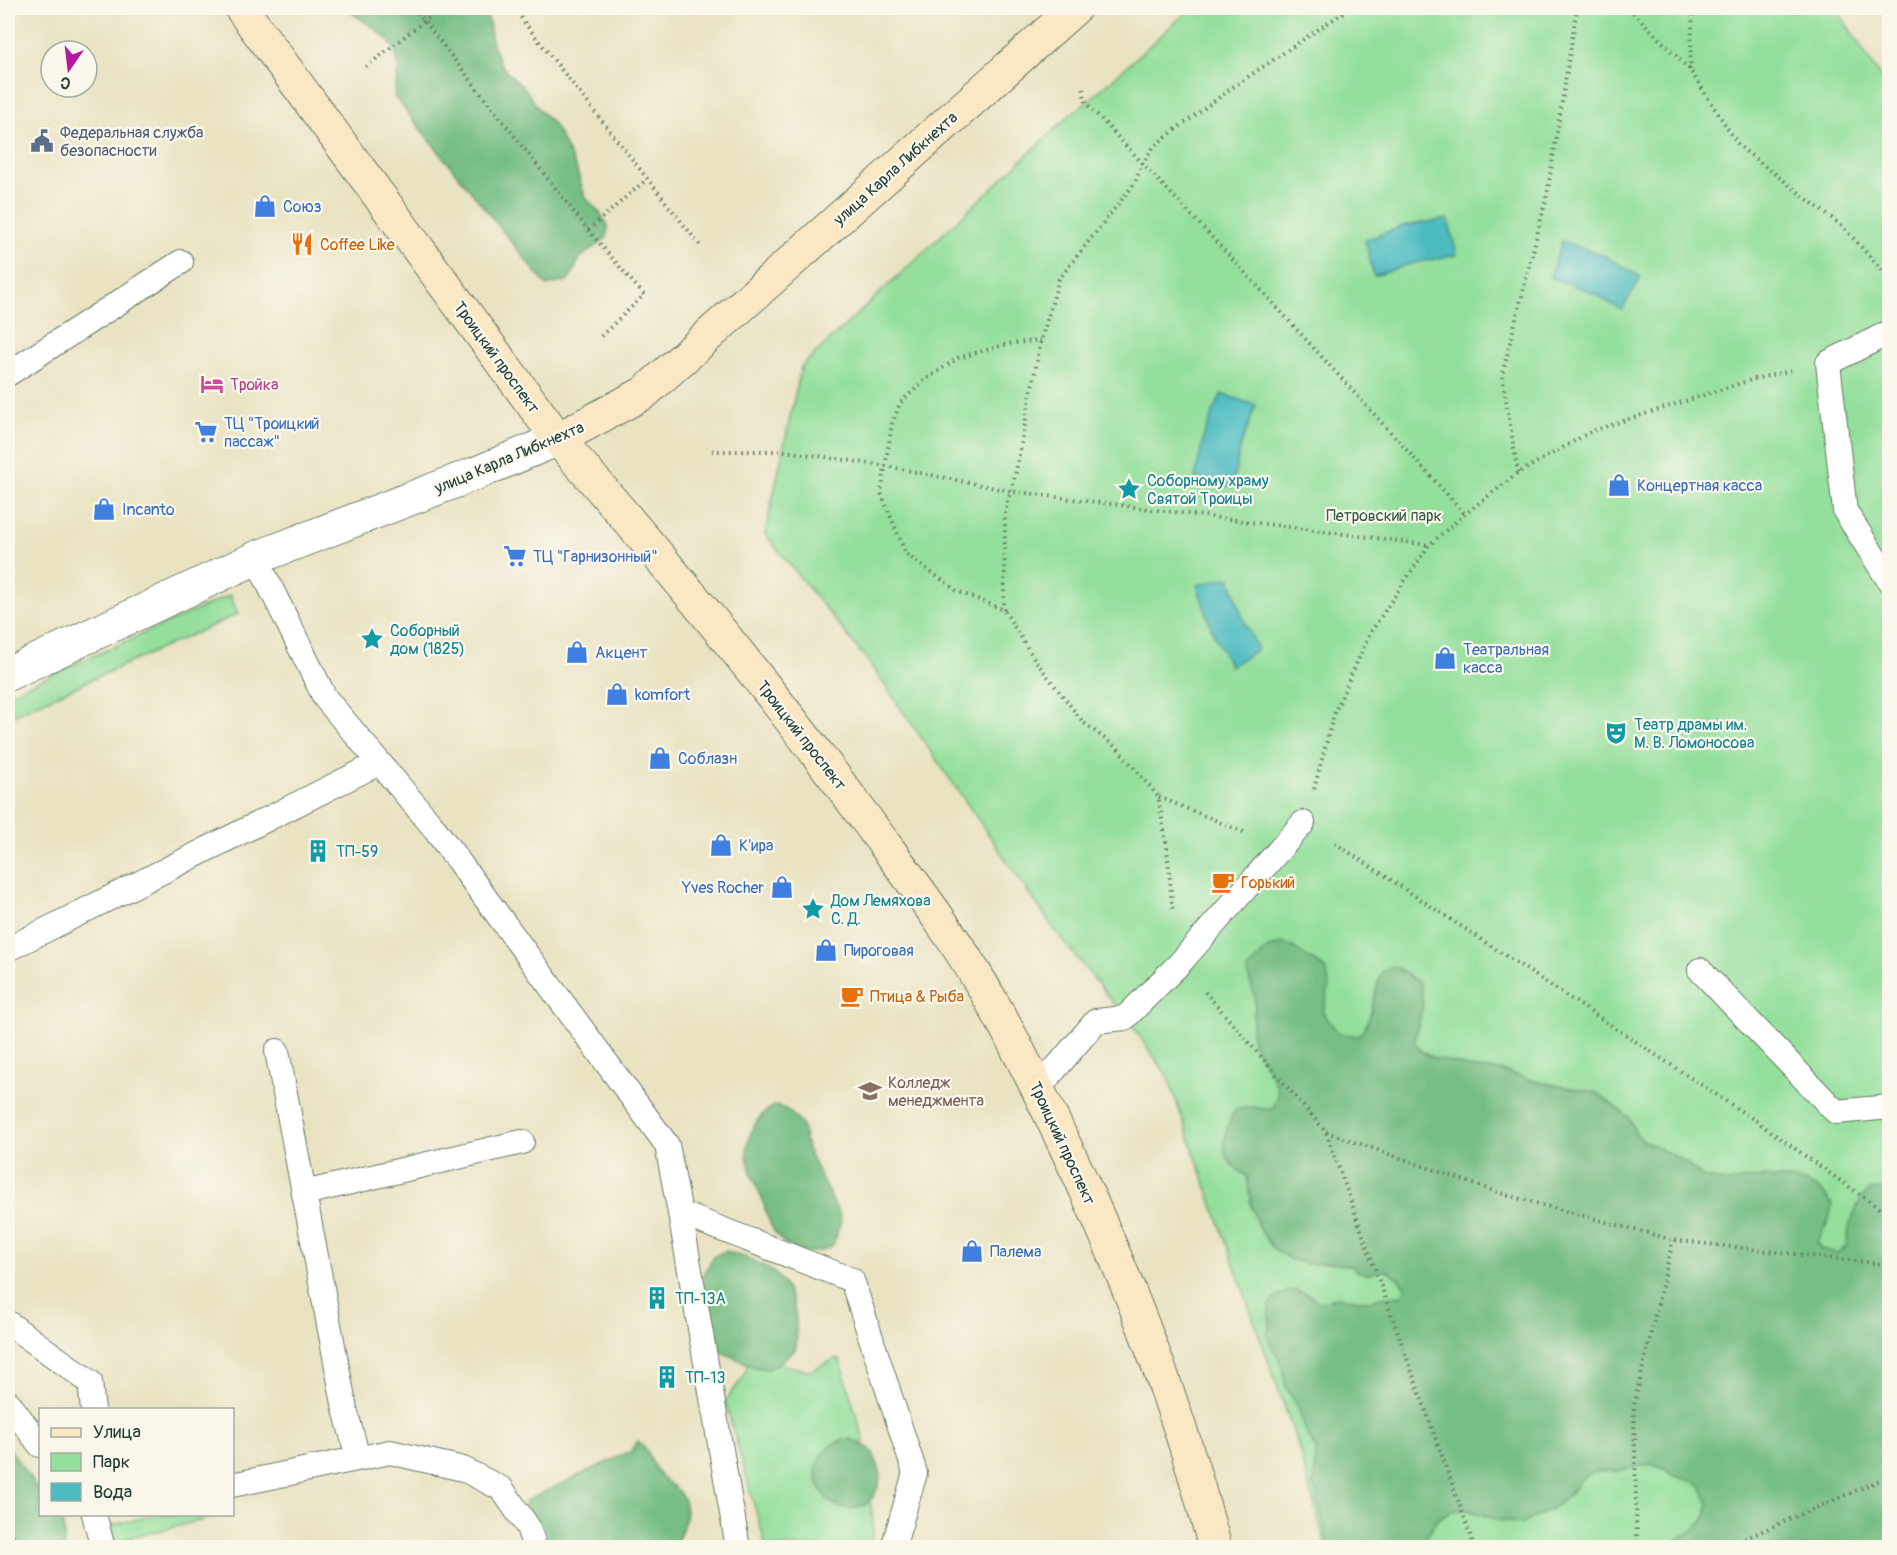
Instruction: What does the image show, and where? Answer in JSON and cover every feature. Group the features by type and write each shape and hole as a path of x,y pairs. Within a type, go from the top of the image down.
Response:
{"main road":[{"name":"Троицкий проспект","path":"241,8 558,439 614,502 811,743 963,955 992,1002 1039,1088 1094,1207 1141,1317 1203,1501 1215,1548"},
{"name":"улица Карла Либкнехта","path":"558,439 644,393 1074,8"}],"street":[{"name":"улица Карла Либкнехта","path":"8,674 256,558 477,473 558,439"}],"lane":[{"path":"8,374 181,262"},
{"path":"1890,332 1827,363 1845,511 1890,582"},
{"path":"256,558 325,698 431,824 667,1145 738,1548"},
{"path":"8,949 379,763"},
{"path":"1039,1088 1096,1021 1125,1018 1180,963 1303,823"},
{"path":"1700,970 1836,1112 1890,1107"},
{"path":"277,1052 345,1409 358,1458"},
{"path":"304,1193 522,1142"},
{"path":"680,1213 852,1280 915,1473 893,1548"},
{"path":"8,1323 90,1382 93,1408"},
{"path":"8,1402 39,1444"},
{"path":"234,1485 390,1452 463,1469 502,1488 528,1527 535,1548"},
{"path":"94,1516 103,1548"}],"path":[{"path":"414,8 588,230 644,295 598,339"},
{"path":"366,67 441,8"},
{"path":"513,8 702,248"},
{"path":"1276,854 1254,836 1158,796 1117,748 1083,722 1035,660 1004,610 1005,511 1015,476 1041,340 1059,279 1134,184 1142,164 1155,145 1233,87 1350,8"},
{"path":"1518,473 1502,375 1547,195 1577,8"},
{"path":"1629,8 1690,70 1739,146 1843,227 1890,279"},
{"path":"1690,70 1693,8"},
{"path":"1083,89 1086,103 1250,278 1465,514"},
{"path":"588,230 647,178"},
{"path":"1004,610 957,591 906,554 881,493 892,424 900,403 925,380 958,358 1008,345 1041,340"},
{"path":"1827,363 1754,379 1592,431 1518,473 1429,545 1370,633 1334,714 1303,823 1756,1121 1890,1216"},
{"path":"712,451 784,451 886,466 1010,491 1429,545"},
{"path":"1158,796 1167,848 1180,963 1326,1132 1475,1548"},
{"path":"1326,1132 1506,1195 1673,1240 1890,1265"},
{"path":"1637,1548 1634,1405 1673,1240"},
{"path":"1723,1548 1890,1476"},
{"path":"8,1532 28,1548"}],"green space":[{"path":"347,8 480,8 489,21 492,44 500,63 554,125 576,168 585,197 600,213 608,226 606,238 580,258 569,280 547,286 394,96 398,67 396,56 387,39"},
{"name":"Петровский парк","path":"1191,8 1836,8 1890,92 1889,1547 1326,1547 1297,1442 1167,1075 1132,1026 1056,932 868,661 765,534 801,367 1071,114"},
{"path":"230,595 238,614 8,717 8,694"},
{"path":"1282,943 1291,946 1326,969 1329,986 1323,1013 1338,1033 1358,1036 1364,1030 1383,970 1397,968 1420,983 1423,1005 1414,1042 1420,1050 1431,1057 1477,1069 1500,1070 1538,1082 1595,1092 1629,1117 1636,1134 1643,1140 1682,1160 1703,1177 1726,1182 1762,1177 1796,1180 1822,1191 1832,1205 1829,1219 1817,1243 1821,1249 1837,1253 1846,1247 1850,1224 1861,1198 1871,1190 1889,1188 1889,1547 1664,1547 1691,1532 1702,1522 1706,1516 1708,1501 1701,1486 1651,1464 1587,1475 1569,1495 1553,1508 1522,1524 1466,1510 1451,1511 1437,1519 1425,1540 1415,1547 1333,1548 1328,1544 1314,1483 1316,1449 1307,1435 1298,1408 1286,1387 1282,1366 1267,1335 1270,1324 1269,1305 1281,1294 1293,1291 1306,1294 1320,1302 1338,1297 1370,1301 1380,1297 1403,1295 1405,1288 1389,1271 1383,1270 1368,1274 1357,1271 1354,1266 1330,1263 1307,1264 1290,1259 1274,1250 1258,1227 1251,1205 1247,1176 1234,1167 1226,1157 1225,1137 1234,1110 1252,1107 1270,1110 1276,1102 1278,1093 1276,1084 1252,1039 1255,1001 1248,969 1267,949"},
{"path":"777,1105 789,1111 802,1125 807,1149 840,1216 841,1221 833,1245 817,1252 801,1251 785,1244 779,1238 770,1222 750,1170 747,1153 753,1128 763,1114"},
{"path":"725,1251 764,1266 774,1273 789,1292 796,1321 795,1350 768,1369 755,1367 721,1352 711,1335 703,1276 713,1257"},
{"path":"835,1359 840,1360 864,1441 863,1445 854,1441 846,1441 828,1447 828,1500 839,1505 855,1507 870,1500 873,1525 871,1542 868,1547 766,1547 725,1401 742,1379 748,1364 764,1367 780,1362 810,1371"},
{"path":"850,1439 869,1448 878,1464 880,1480 868,1502 849,1509 835,1505 828,1500 817,1480 816,1472 821,1456 826,1450 841,1441"},
{"path":"638,1441 647,1452 655,1469 676,1489 685,1503 685,1517 675,1546 547,1547 527,1510 525,1501 631,1451"},
{"path":"8,1447 39,1491 39,1516 58,1516 64,1528 64,1547 8,1547"},
{"path":"150,1516 218,1516 114,1542 109,1526"}],"water":[{"path":"1448,219 1457,255 1414,263 1374,276 1365,240 1403,226"},
{"path":"1562,241 1603,255 1641,277 1622,310 1587,290 1550,277"},
{"path":"1221,394 1256,405 1241,445 1232,487 1195,478 1204,435"},
{"path":"1230,577 1242,616 1258,649 1230,667 1212,630 1197,585"}],"place":[{"name":"Федеральная служба безопасности","path":"42,141"},
{"name":"Союз","path":"265,206"},
{"name":"Coffee Like","path":"302,244"},
{"name":"Тройка","path":"212,384"},
{"name":"ТЦ \"Троицкий пассаж\"","path":"206,432"},
{"name":"Концертная касса","path":"1619,485"},
{"name":"Соборному храму Святой Троицы","path":"1129,489"},
{"name":"Incanto","path":"104,509"},
{"name":"ТЦ \"Гарнизонный\"","path":"515,556"},
{"name":"Соборный дом (1825)","path":"372,639"},
{"name":"Акцент","path":"577,652"},
{"name":"Театральная касса","path":"1445,658"},
{"name":"komfort","path":"617,694"},
{"name":"Театр драмы им. М. В. Ломоносова","path":"1616,733"},
{"name":"Соблазн","path":"660,758"},
{"name":"К'ира","path":"721,845"},
{"name":"ТП-59","path":"318,851"},
{"name":"Горький","path":"1223,882"},
{"name":"Yves Rocher","path":"782,887"},
{"name":"Дом Лемяхова С. Д.","path":"813,909"},
{"name":"Пироговая","path":"826,950"},
{"name":"Птица & Рыба","path":"852,996"},
{"name":"Колледж менеджмента","path":"870,1091"},
{"name":"Палема","path":"972,1251"},
{"name":"ТП-13А","path":"657,1298"},
{"name":"ТП-13","path":"667,1377"}]}
